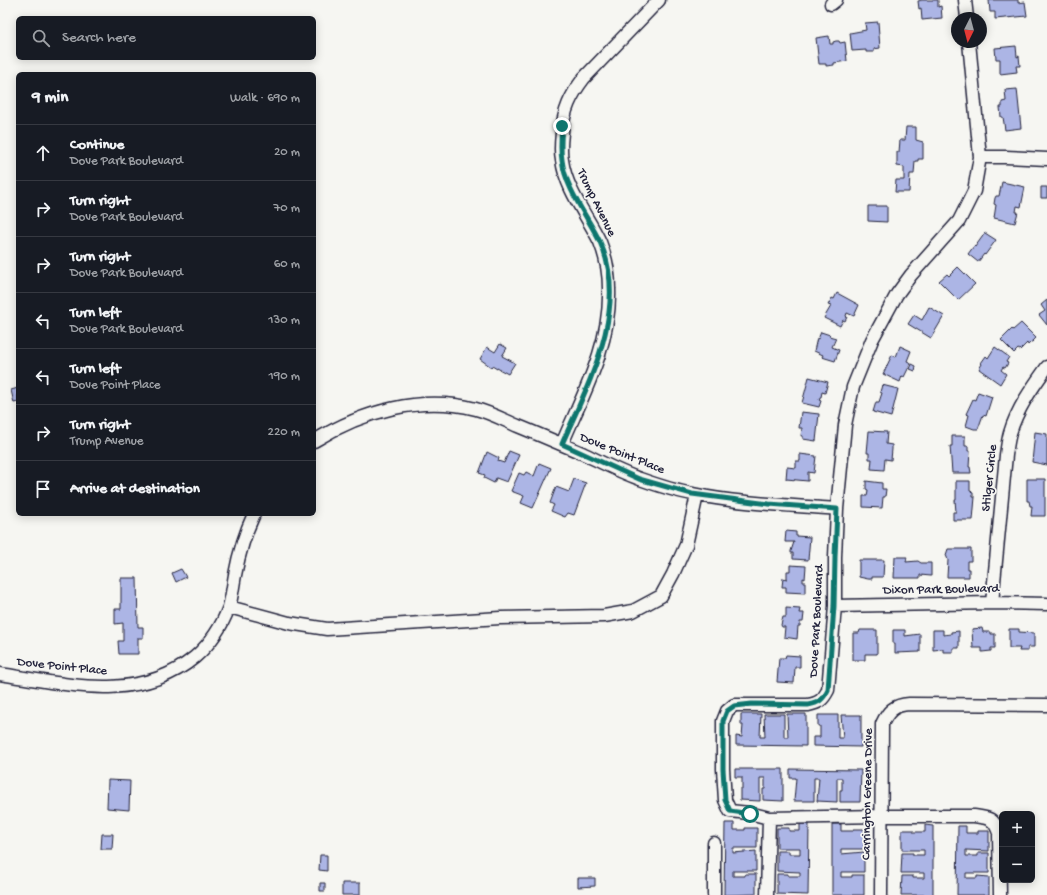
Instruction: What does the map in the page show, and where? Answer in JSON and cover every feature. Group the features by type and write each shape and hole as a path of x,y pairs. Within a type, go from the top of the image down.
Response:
{"street":[{"name":"Trump Avenue","path":"562,444 601,351 607,327 609,291 607,266 604,253 600,242 572,191 562,161 561,140 563,117 576,88 584,78 659,0"},
{"path":"964,0 966,12"},
{"name":"Dove Park Boulevard","path":"970,48 980,157 974,191 959,221 910,275 897,294 872,340 853,387 845,425 837,509 834,606 828,690 823,699 816,704 752,704 734,706 727,711 723,721 723,769 725,800 730,811 769,818 881,816 974,816 989,818 996,824 999,833 1000,895"},
{"path":"980,157 1047,159"},
{"name":"Stilger Circle","path":"992,603 1009,434 1023,403 1047,367"},
{"name":"Dove Point Place","path":"316,440 344,425 385,410 426,404 446,404 476,410 562,444 639,479 697,495 769,504 837,509"},
{"path":"229,607 289,623 327,629 500,618 604,616 634,611 661,596 664,591 686,545 697,495"},
{"name":"Dove Point Place","path":"0,674 58,683 106,687 138,685 153,681 182,667 200,652 212,639 222,624 229,607 242,546 253,516"},
{"name":"Dixon Park Boulevard","path":"834,606 992,603 1047,604"},
{"name":"Carrington Greene Drive","path":"881,895 882,724 885,716 891,709 900,705 909,704 1047,705"},
{"path":"767,895 769,818"},
{"path":"714,843 714,895"}],"building":[{"path":"938,0 938,7 941,6 942,18 922,20 921,8 919,9 918,1"},
{"path":"989,0 1018,0 1018,3 1025,2 1027,16 995,19 995,12 990,12"},
{"path":"878,22 880,48 874,49 874,52 866,52 866,50 852,51 850,33 866,30 865,23"},
{"path":"829,36 830,44 833,44 833,42 836,41 839,41 840,43 845,42 847,61 826,66 826,64 819,64 816,38"},
{"path":"1016,46 1020,66 1016,66 1017,72 1000,74 1000,59 996,59 995,48"},
{"path":"1017,89 1021,128 1005,130 1000,107 1002,107 1002,102 1006,101 1005,90"},
{"path":"906,127 916,127 916,140 923,142 923,159 918,159 918,161 915,161 914,174 910,174 909,192 895,192 896,180 904,180 904,167 897,166 897,152 899,152 900,140 905,140"},
{"path":"1002,182 1025,187 1021,207 1017,206 1016,212 1018,212 1015,223 994,218 996,205 994,204 995,198 996,196 999,196"},
{"path":"1041,187 1047,187 1047,198 1041,198"},
{"path":"868,206 887,206 887,222 868,221"},
{"path":"985,233 996,240 978,262 968,254"},
{"path":"958,267 975,284 958,300 939,281 947,274 949,276"},
{"path":"837,293 859,305 854,316 847,313 845,321 843,320 840,326 824,318 831,306 828,305"},
{"path":"1047,300 1047,325 1039,315 1045,311 1041,305"},
{"path":"929,307 944,316 931,338 908,324 914,315 922,320"},
{"path":"1021,323 1036,338 1028,345 1027,343 1020,350 1018,349 1014,353 1001,340 1012,329 1013,330"},
{"path":"821,332 836,338 832,347 839,350 835,361 822,357 823,355 814,351 817,338 818,339"},
{"path":"500,344 507,348 502,356 515,363 508,374 497,368 491,367 480,359 487,347 495,352"},
{"path":"900,346 911,351 907,361 911,363 904,377 902,376 900,382 883,374 892,355 896,357"},
{"path":"995,347 1009,357 1006,362 1008,363 1007,365 1001,370 1006,374 1000,384 979,369 986,356 988,358"},
{"path":"912,364 916,366 915,371 910,369"},
{"path":"809,377 828,382 825,393 822,392 820,397 819,400 821,401 819,407 802,403"},
{"path":"882,385 898,389 891,417 873,412 876,402 879,402 882,393 880,392"},
{"path":"16,389 16,402 14,403 11,390"},
{"path":"978,392 992,397 986,416 983,415 978,429 974,429 966,426 969,415 966,414"},
{"path":"801,412 819,414 816,441 803,439 803,436 801,436 802,428 799,428"},
{"path":"869,431 887,432 886,444 892,445 891,460 885,459 884,470 871,469 872,459 869,459 869,453 867,453"},
{"path":"1035,432 1047,434 1047,465 1032,462"},
{"path":"952,436 965,436 965,446 968,446 968,451 970,451 969,467 971,473 952,473 950,446 952,446"},
{"path":"509,451 519,455 507,482 496,478 494,483 484,478 485,475 479,473 487,452 499,458 498,461 504,463"},
{"path":"800,454 816,456 814,473 808,472 808,481 786,479 787,467 796,468 796,461 800,461"},
{"path":"539,463 551,468 533,508 521,503 524,496 511,491 519,473 524,475 526,472 534,476"},
{"path":"574,479 586,483 574,515 568,513 565,517 551,511 554,505 550,503 556,487 569,492"},
{"path":"1027,479 1045,479 1045,516 1031,516 1032,506 1030,506 1029,501 1027,501"},
{"path":"866,481 882,483 882,489 886,489 885,497 883,497 882,508 863,507 863,496 867,496 868,490 866,489"},
{"path":"956,481 970,481 970,491 973,492 973,497 975,497 973,520 953,520 953,512 956,512"},
{"path":"786,531 796,532 796,536 810,537 808,560 793,559 793,553 791,553 791,551 794,542 785,542"},
{"path":"948,549 971,549 971,561 967,561 969,577 947,577 948,560 946,555"},
{"path":"895,557 907,557 906,562 918,561 921,563 931,563 931,576 920,575 920,578 894,578"},
{"path":"859,560 884,560 883,577 872,577 872,579 868,579 859,577"},
{"path":"790,565 806,566 805,579 803,578 803,582 805,582 805,593 786,592 786,587 782,587 783,578 787,579 787,571 790,571"},
{"path":"181,569 186,577 176,582 172,573"},
{"path":"121,578 137,578 138,627 143,627 143,638 138,638 138,654 119,654 118,641 123,641 123,623 115,624 115,609 121,609"},
{"path":"786,608 800,609 799,613 804,613 803,622 800,622 800,626 798,626 797,639 784,637 785,627 782,627 781,625 783,617 786,617"},
{"path":"982,628 983,632 991,632 991,634 995,634 995,648 991,648 991,651 982,652 982,648 973,648 972,629"},
{"path":"1009,629 1019,629 1019,632 1034,633 1034,647 1028,647 1028,651 1019,651 1020,648 1009,648"},
{"path":"860,630 877,630 877,654 865,654 865,660 853,660 853,633 859,633"},
{"path":"893,630 905,630 905,636 920,634 920,652 895,653 895,644 893,644"},
{"path":"933,630 943,630 943,635 959,631 959,648 953,648 953,652 943,652 943,649 933,650"},
{"path":"786,655 800,656 800,667 795,667 794,683 777,682 779,658 785,658"},
{"path":"741,714 761,714 760,737 765,737 764,714 784,714 784,737 788,737 787,714 806,714 806,746 736,745 736,736 742,737 743,725 741,725"},
{"path":"818,715 838,715 838,738 843,738 841,715 861,715 861,747 813,746 813,737 820,737"},
{"path":"735,769 783,769 783,801 763,800 765,778 760,778 760,801 740,800 742,777 735,777"},
{"path":"790,769 861,770 860,802 840,802 842,778 837,778 837,802 817,801 819,778 814,778 814,801 794,801 796,778 790,778"},
{"path":"108,780 130,781 129,810 107,808"},
{"path":"725,823 734,823 734,830 757,828 757,848 733,848 733,853 756,851 756,871 733,871 733,876 756,874 756,894 724,895"},
{"path":"800,824 809,824 808,895 777,894 777,874 800,876 800,872 777,871 777,851 789,851 789,854 800,854 800,848 777,848 777,828 789,828 789,831 800,831"},
{"path":"832,824 841,824 841,831 864,829 864,849 841,849 841,854 864,852 864,872 841,872 841,877 864,875 864,895 832,895"},
{"path":"925,825 933,826 933,895 901,895 902,876 924,878 924,873 901,873 902,853 924,855 924,850 902,850 902,830 925,832"},
{"path":"958,826 966,826 966,833 989,831 989,851 966,850 966,856 978,856 978,853 989,853 989,873 966,873 966,878 977,878 977,876 989,877 989,895 957,895"},
{"path":"102,834 113,834 112,849 101,849"},
{"path":"320,855 327,855 327,871 319,870"},
{"path":"578,878 595,878 595,886 578,887"},
{"path":"320,883 325,883 325,891 320,891"},
{"path":"342,883 360,883 360,895 342,895"}],"route":[{"path":"562,126 561,154 564,168 572,191 600,242 604,253 609,277 609,311 601,351 562,444 639,479 692,494 769,504 837,509 834,606 828,690 823,699 816,704 752,704 734,706 727,711 723,721 723,769 725,800 730,811 750,814"}]}
